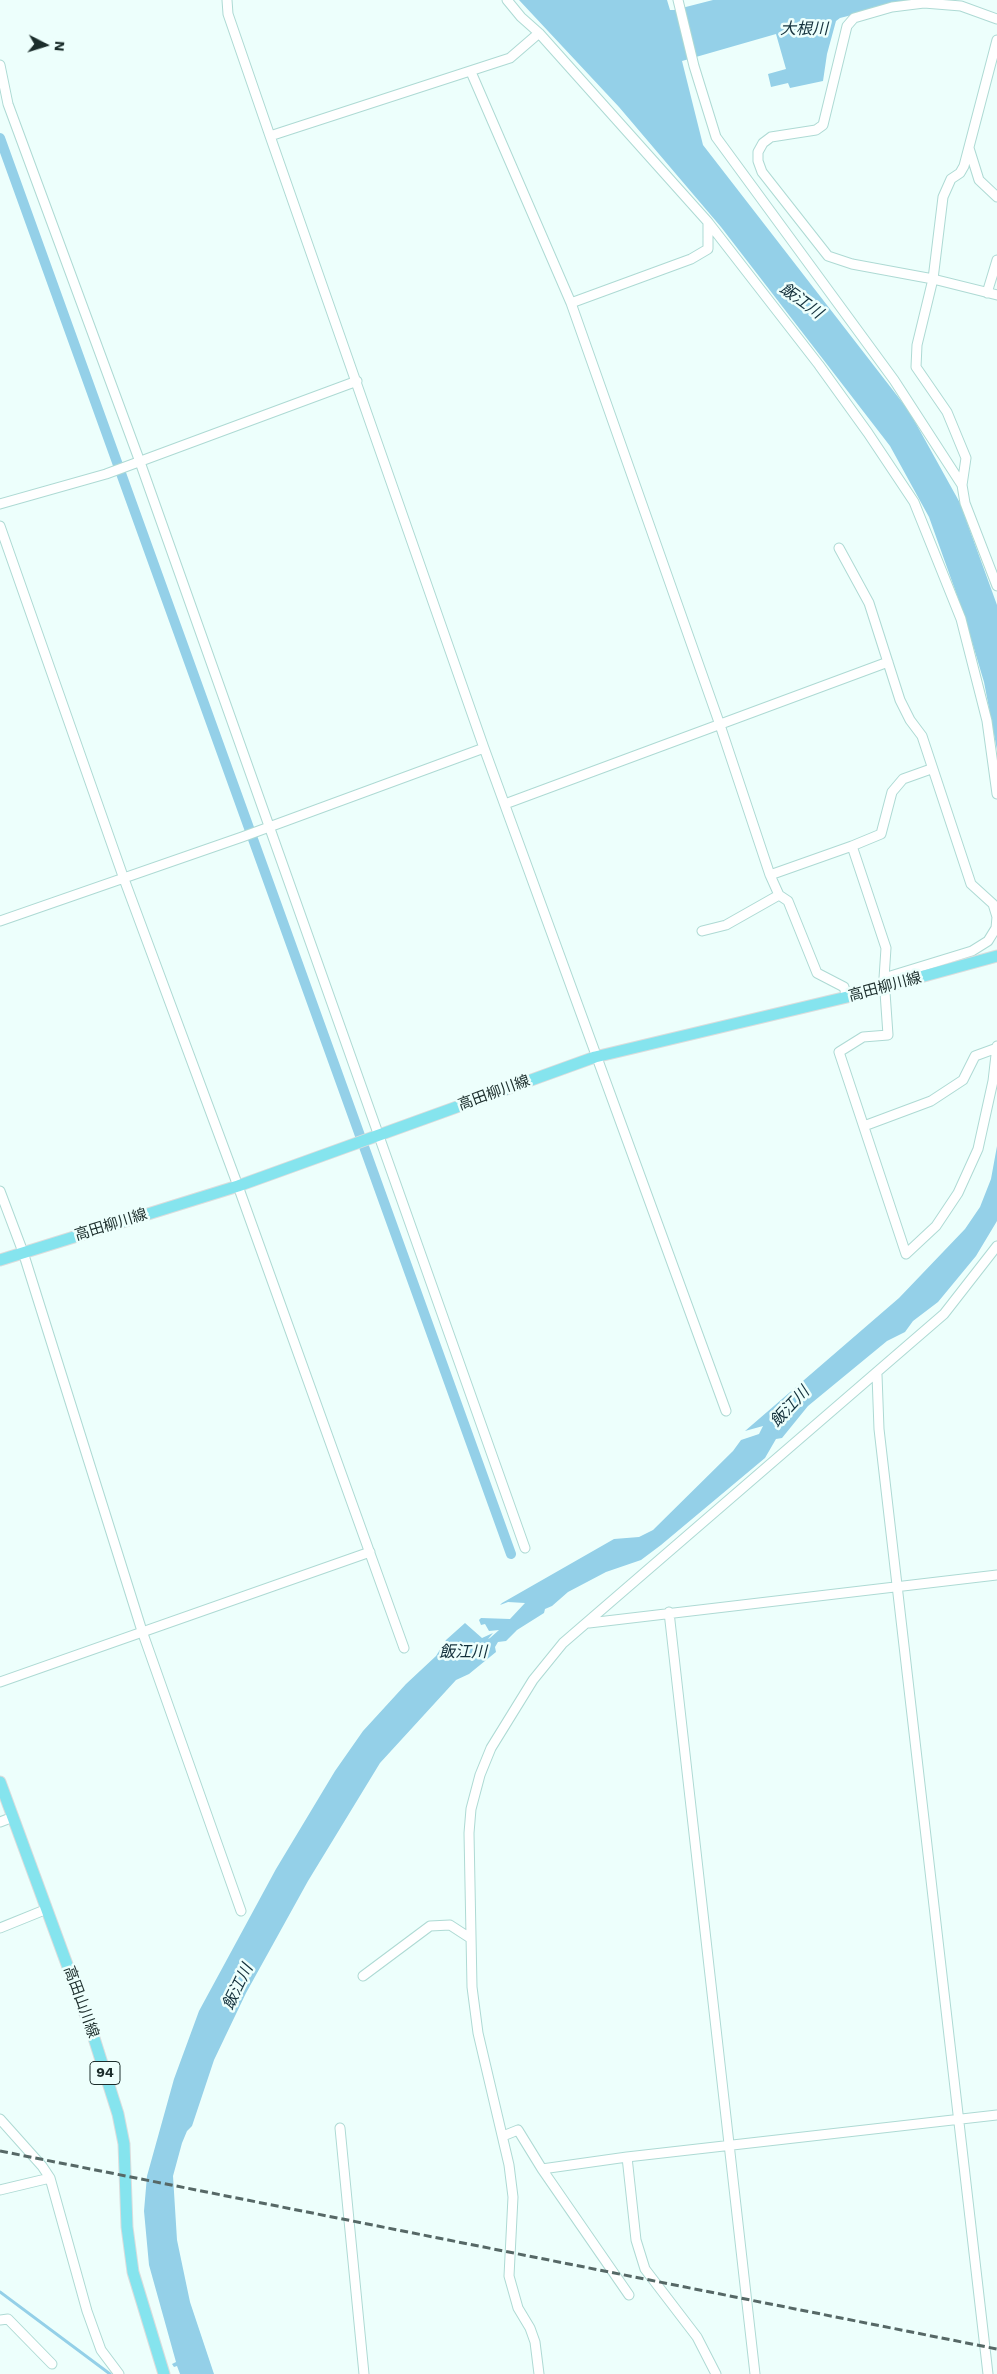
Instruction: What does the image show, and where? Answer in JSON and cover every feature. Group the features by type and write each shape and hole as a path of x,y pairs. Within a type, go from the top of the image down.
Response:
{"main road":[{"name":"高田柳川線","path":"0,1260 238,1186 595,1057 847,998 884,983 997,956"},
{"name":"高田山川線","path":"0,1782 94,2038 118,2114 124,2144 127,2227 133,2272 164,2374"}],"street":[{"path":"227,0 228,14 484,748 595,1057 681,1285 726,1411"},
{"path":"507,0 521,17 539,33 708,222 819,365 868,432 914,502 961,619 987,721 997,794"},
{"path":"678,0 694,66 716,137 894,380 962,485"},
{"path":"997,19 961,6 924,3 892,7 854,18 847,26 823,125 816,130 771,137 763,143 758,152 758,161 762,172 828,256 852,264 933,279 997,295"},
{"path":"270,136 510,58 539,33"},
{"path":"997,40 964,166 960,173 951,179 943,197 933,279 917,345 916,367 947,412 966,458 962,485 964,503 997,586"},
{"path":"0,65 8,104 525,1548"},
{"path":"471,72 571,303 720,725 770,875 779,895 788,901 817,973 844,987 847,998"},
{"path":"969,148 979,180 997,197"},
{"path":"571,303 691,259 708,249 708,222"},
{"path":"987,292 997,260"},
{"path":"0,504 106,474 357,381"},
{"path":"0,526 124,878 238,1186 404,1648"},
{"path":"839,548 869,603 900,700 910,720 922,736 971,884 993,904 997,916 996,928 988,941 972,951 884,983"},
{"path":"505,804 888,662"},
{"path":"0,921 242,837 484,748"},
{"path":"770,875 881,834 892,792 903,779 932,769"},
{"path":"852,846 886,948 884,983 888,1035 863,1037 839,1052 906,1254 936,1226 958,1193 978,1150 993,1081 997,1047 975,1056 963,1080 931,1101 864,1126"},
{"path":"702,931 726,925 779,895"},
{"path":"0,1191 23,1252 142,1631 241,1911"},
{"path":"539,2374 535,2342 530,2328 518,2308 509,2276 513,2197 503,2136 478,2033 470,1938 469,1834 471,1809 480,1775 491,1748 533,1680 563,1644 877,1375 944,1314 997,1246"},
{"path":"877,1375 879,1429 988,2374"},
{"path":"0,1682 370,1552"},
{"path":"588,1623 997,1575"},
{"path":"669,1612 755,2374"},
{"path":"0,1822 13,1817"},
{"path":"0,1928 47,1909"},
{"path":"363,1976 430,1926 450,1925 470,1938"},
{"path":"542,2169 728,2145 997,2115"},
{"path":"0,2119 42,2166 50,2178 87,2311 101,2350 119,2374"},
{"path":"340,2128 364,2374"},
{"path":"503,2136 518,2130 542,2169 629,2295"},
{"path":"627,2157 636,2240 645,2269 697,2337 716,2374"},
{"path":"0,2190 50,2178"},
{"path":"0,2320 8,2319 52,2364"}],"water":[{"name":"飯江川","path":"519,0 667,0 670,10 674,10 713,0 903,0 903,5 899,3 840,18 836,21 827,54 823,81 790,88 788,83 771,87 768,74 786,69 776,34 682,61 703,145 909,411 960,503 997,605 997,750 984,682 964,615 929,517 890,446 721,227 619,107"},
{"name":"飯江川","path":"997,1146 997,1221 976,1256 938,1302 913,1321 905,1332 887,1341 808,1406 782,1438 776,1439 765,1458 661,1545 641,1560 606,1572 568,1592 552,1606 545,1609 544,1613 517,1630 506,1641 498,1642 495,1647 496,1652 469,1674 456,1680 380,1763 308,1881 246,1993 214,2060 192,2126 187,2131 182,2143 173,2176 177,2240 190,2302 214,2374 180,2374 177,2366 174,2367 172,2364 176,2362 149,2265 144,2211 147,2176 174,2079 199,2011 276,1869 335,1771 363,1731 406,1684 436,1656 446,1640 465,1623 482,1638 493,1633 488,1639 490,1638 499,1630 489,1631 485,1624 481,1625 479,1620 481,1618 510,1619 525,1603 508,1602 500,1605 502,1603 614,1539 639,1537 653,1530 733,1451 741,1440 759,1434 763,1426 745,1431 899,1298 965,1229 980,1207 991,1179"}],"waterway":[{"path":"0,138 511,1554"},
{"path":"0,2292 110,2374"}],"railway":[{"path":"0,2151 997,2349"}],"water label":[{"name":"大根川","path":"804,29"}]}
